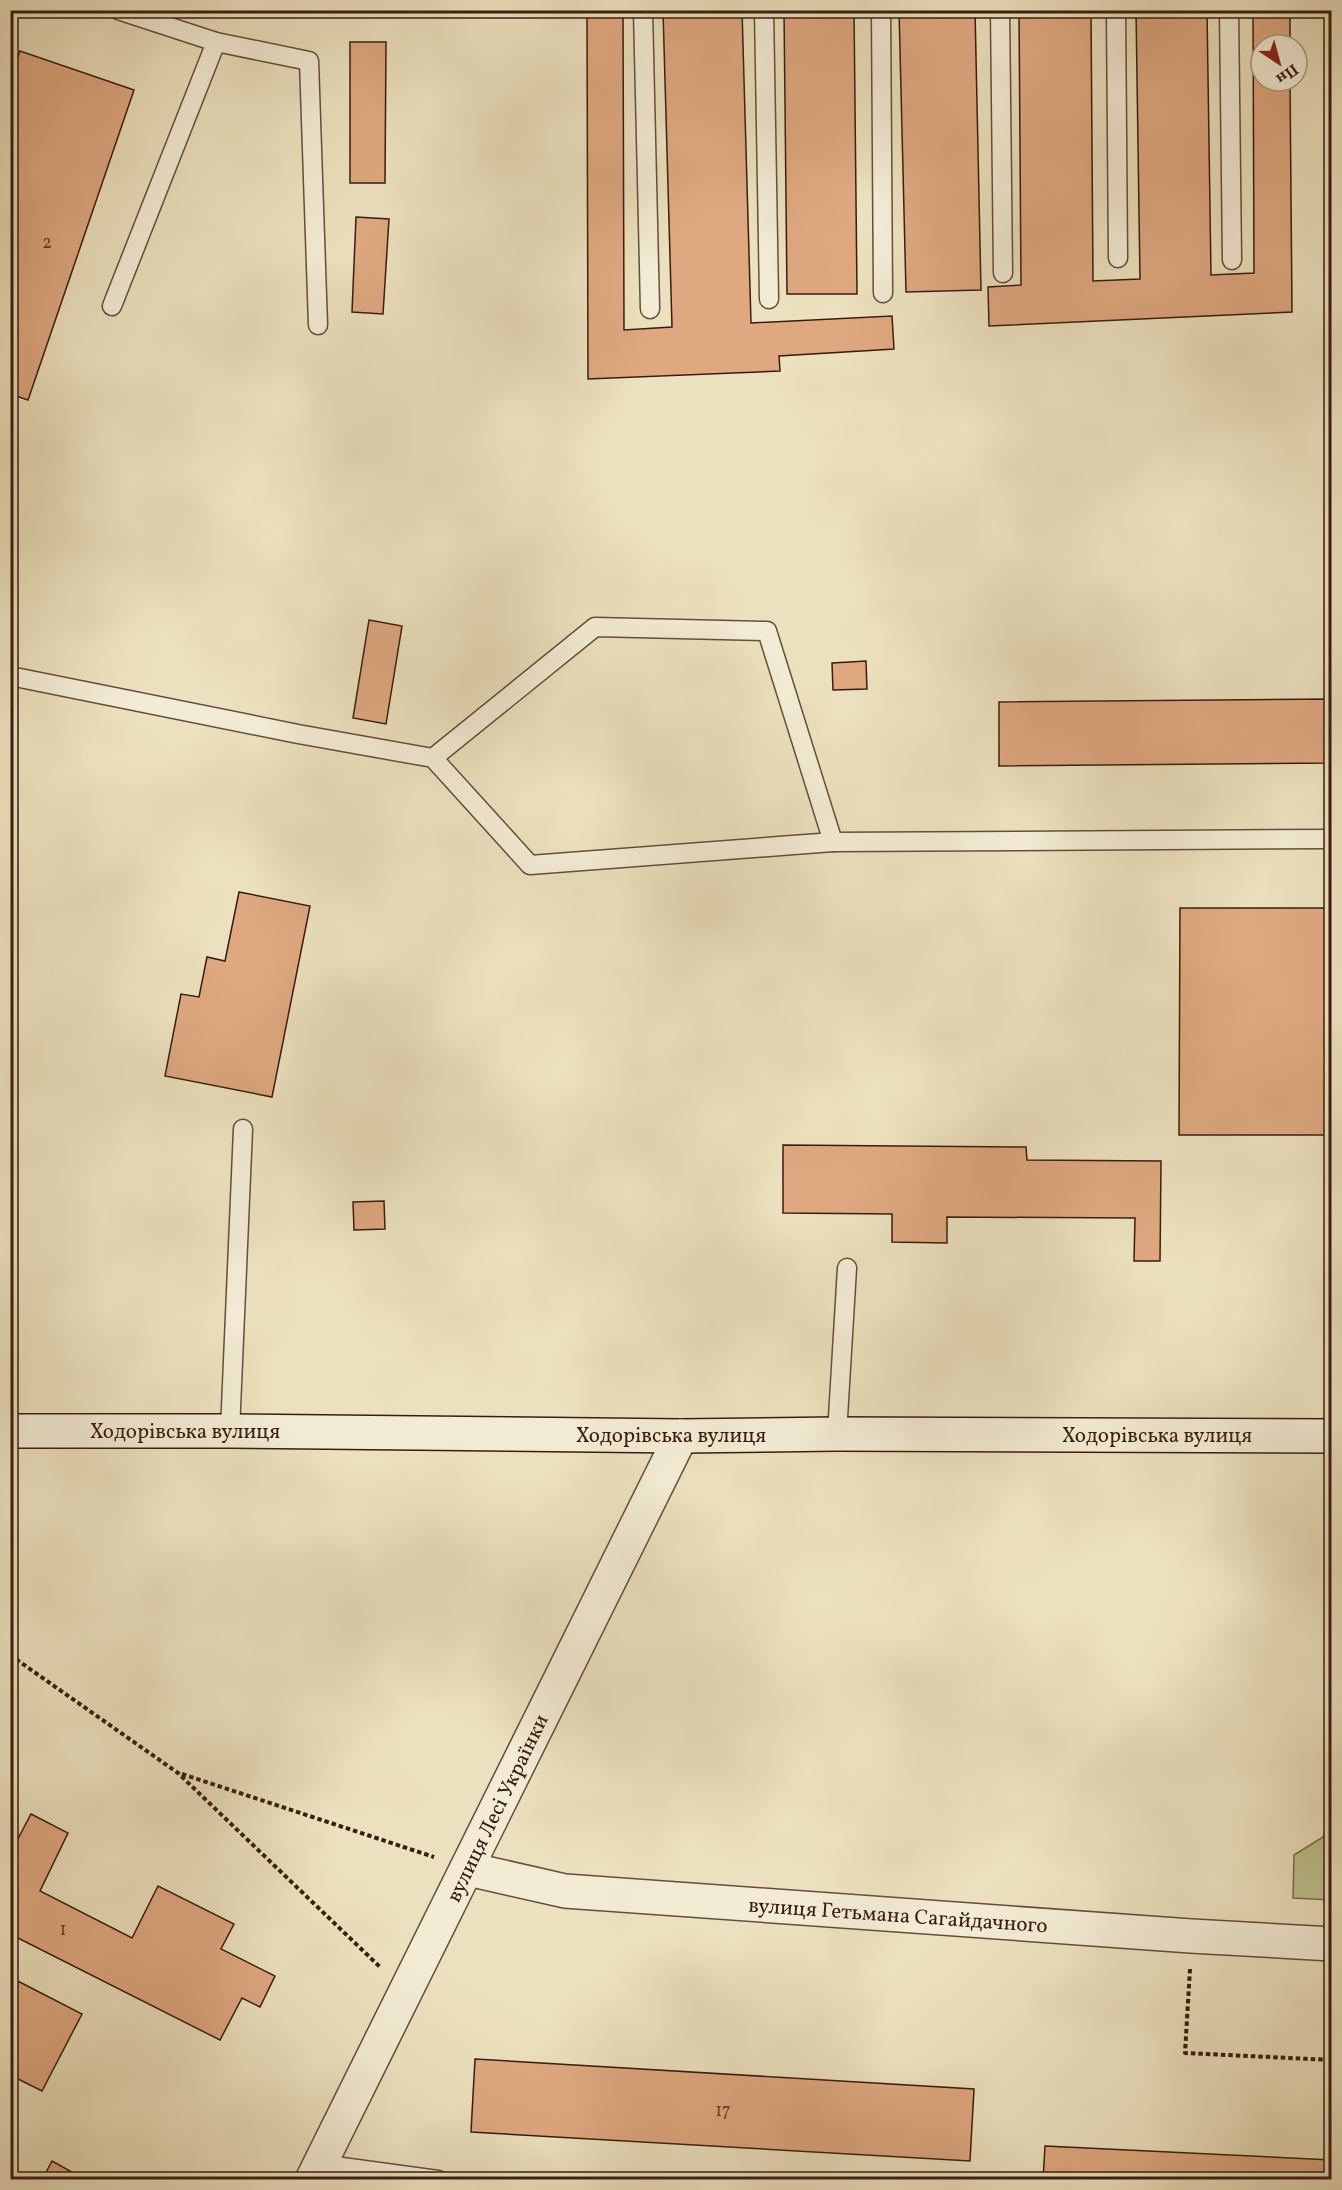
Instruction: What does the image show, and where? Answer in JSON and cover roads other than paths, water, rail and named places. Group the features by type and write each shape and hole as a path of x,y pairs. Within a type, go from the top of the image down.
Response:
{"street":[{"name":"Ходорівська вулиця","path":"10,1431 681,1436 837,1434 1332,1436"},
{"name":"вулиця Лесі Українки","path":"316,2172 681,1436"},
{"name":"вулиця Гетьмана Сагайдачного","path":"468,1869 565,1891 1332,1944"}],"lane":[{"path":"118,10 216,42 309,61 318,325"},
{"path":"643,10 650,309"},
{"path":"764,10 769,299"},
{"path":"881,10 883,293"},
{"path":"1000,10 1003,273"},
{"path":"1116,10 1118,258"},
{"path":"1229,10 1232,260"},
{"path":"112,306 216,42"},
{"path":"433,758 595,627 767,631 833,842"},
{"path":"10,676 298,734 433,758 530,865 833,842 1332,839"},
{"path":"230,1431 243,1129"},
{"path":"837,1434 847,1268"},
{"path":"316,2172 438,2180"}]}
